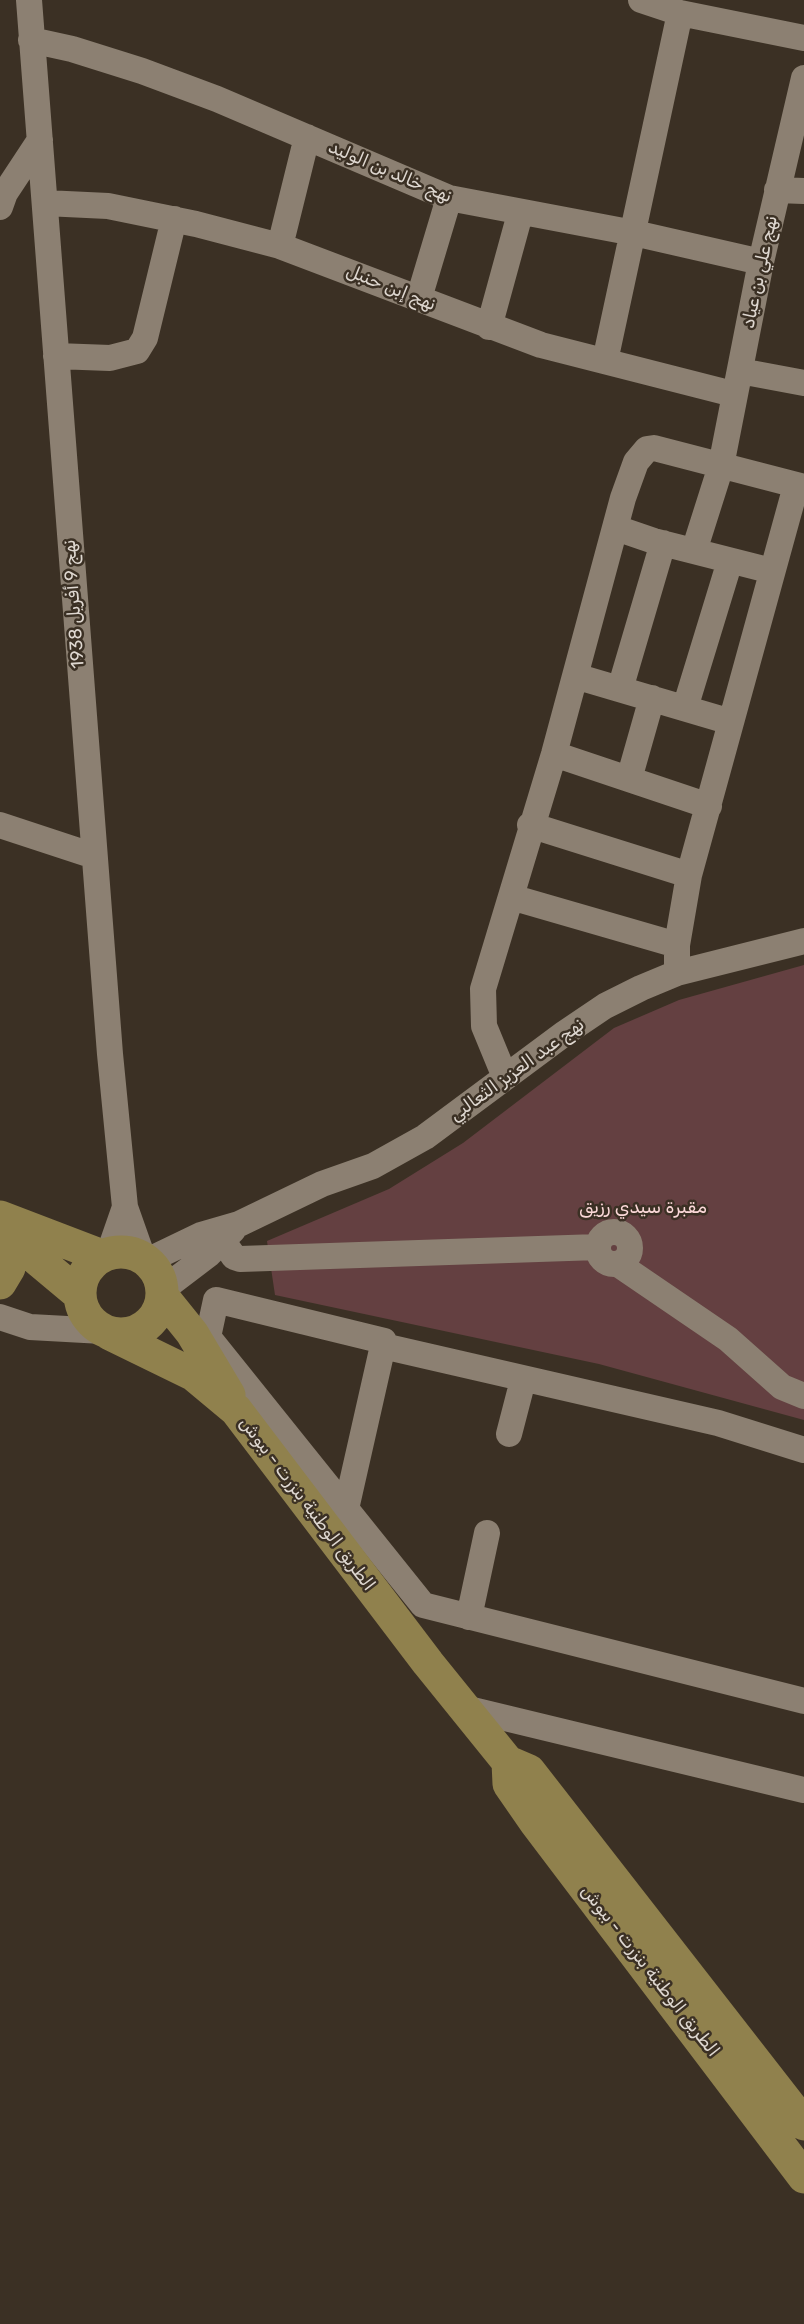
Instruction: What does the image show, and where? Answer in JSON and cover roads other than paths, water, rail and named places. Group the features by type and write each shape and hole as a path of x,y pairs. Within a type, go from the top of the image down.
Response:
{"main road":[{"path":"4,1227 105,1255 132,1253 145,1259 158,1275 163,1293 156,1315 144,1328 128,1335 106,1332 90,1322 80,1298 4,1227"},
{"path":"0,1283 9,1268 4,1227"},
{"path":"80,1298 83,1276 105,1255"},
{"name":"الطريق الوطنية بنزرت - ببوش","path":"163,1293 220,1375 236,1410"},
{"name":"الطريق الوطنية بنزرت - ببوش","path":"106,1332 194,1375 236,1410 464,1708 508,1762 529,1771 804,2124"},
{"name":"الطريق الوطنية بنزرت - ببوش","path":"508,1762 509,1784 536,1823 730,2074 804,2176"}],"street":[{"name":"نهج 9 أفريل 1938","path":"29,0 94,856 125,1207"},
{"path":"641,0 680,13 804,38"},
{"path":"605,360 680,13"},
{"name":"نهج خالد بن الوليد","path":"32,40 72,48 142,71 449,198 520,214 634,233 761,262"},
{"name":"نهج علي بن عياد","path":"694,551 721,466 761,262 804,78"},
{"path":"280,246 307,137"},
{"path":"0,207 5,193 40,140"},
{"path":"777,190 804,191"},
{"path":"419,298 449,198"},
{"name":"نهج إبن حنبل","path":"45,203 108,206 174,219 280,246 541,345 605,360 737,382 804,383"},
{"path":"489,327 520,214"},
{"path":"55,356 110,358 137,351 145,338 174,219"},
{"path":"505,1077 490,1044 482,1009 488,965 554,754 631,473 639,457 648,449 654,448 800,487 772,571 688,875 677,946 677,973"},
{"path":"616,528 772,571"},
{"path":"620,689 663,543"},
{"path":"685,708 730,561"},
{"path":"575,676 732,722"},
{"path":"629,779 652,698"},
{"path":"554,754 709,806"},
{"path":"0,825 94,856"},
{"path":"530,825 688,875"},
{"path":"511,897 677,946"},
{"name":"نهج عبد العزيز الثعالبي","path":"231,1233 322,1184 373,1166 425,1138 605,1006 677,973 804,941"},
{"path":"105,1255 125,1207"},
{"path":"125,1207 145,1259 201,1235 231,1233"},
{"path":"231,1233 234,1257 240,1259 608,1255 728,1339 782,1387 804,1396"},
{"path":"163,1293 231,1233"},
{"path":"30,1326 67,1313 80,1298"},
{"path":"346,1509 384,1341 216,1300 208,1337 423,1605 804,1701"},
{"path":"0,1317 30,1326 106,1332"},
{"path":"383,1346 718,1423 804,1450"},
{"path":"509,1434 523,1380"},
{"path":"469,1617 487,1533"},
{"path":"464,1708 804,1790"}],"park label":[{"name":"مقبرة سيدي رزيق","path":"643,1208"}]}
